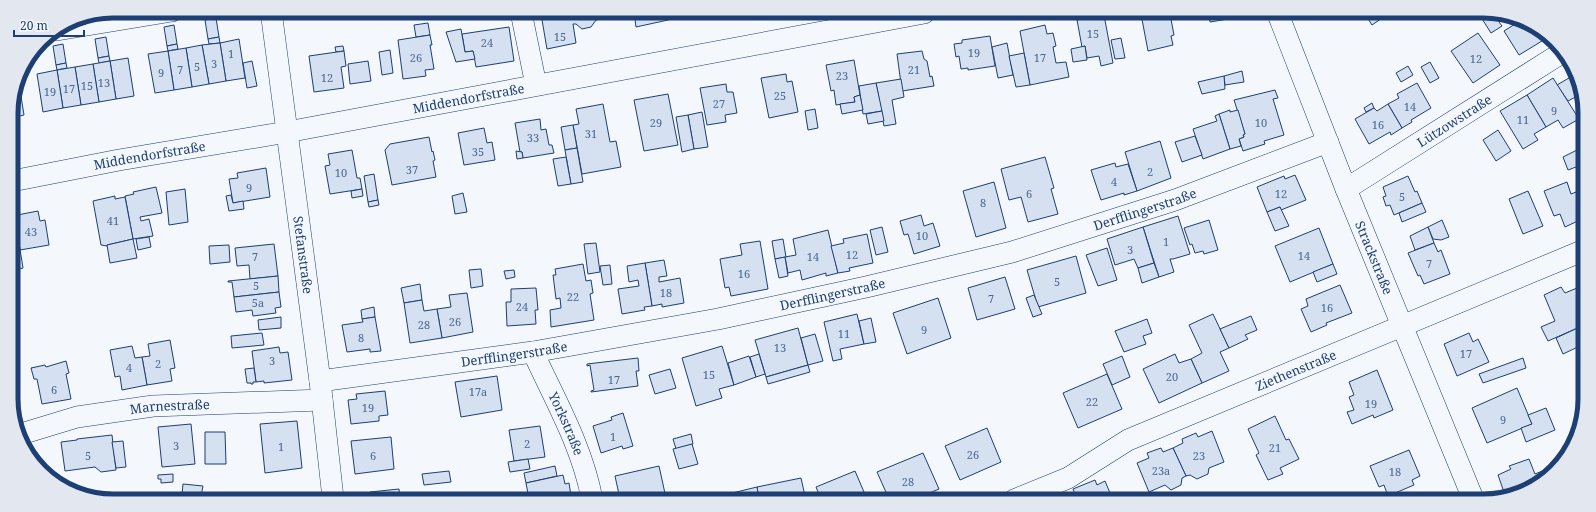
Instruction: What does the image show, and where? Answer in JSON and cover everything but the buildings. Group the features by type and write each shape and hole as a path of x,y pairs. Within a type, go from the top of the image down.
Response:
{"street":[{"path":"72,27 130,18"},
{"name":"Stefanstraße","path":"272,18 321,390 333,494"},
{"path":"522,18 536,85"},
{"name":"Middendorfstraße","path":"18,180 119,160 287,132 897,18"},
{"name":"Strackstraße","path":"1280,18 1346,189 1471,494"},
{"name":"Lützowstraße","path":"1346,189 1558,55"},
{"name":"Derfflingerstraße","path":"321,390 718,319 866,287 1012,252 1175,200 1328,142"},
{"name":"Ziethenstraße","path":"1029,494 1068,478 1128,440 1578,252"},
{"name":"Yorkstraße","path":"534,352 581,455 591,494"},
{"name":"Marnestraße","path":"25,433 77,417 153,406 321,390"}]}
